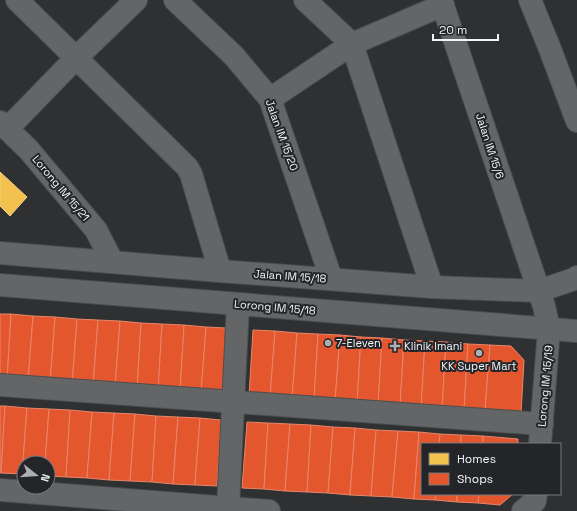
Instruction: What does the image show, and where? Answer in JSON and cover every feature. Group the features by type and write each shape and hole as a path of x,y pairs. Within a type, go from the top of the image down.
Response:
{"street":[{"path":"17,0 187,167 220,271"},
{"path":"4,125 136,0"},
{"name":"Jalan IM 15/20","path":"175,0 234,56 270,99 331,278"},
{"path":"305,0 352,44 432,287"},
{"path":"530,0 577,121"},
{"path":"270,99 352,44 442,2"},
{"name":"Jalan IM 15/6","path":"442,2 544,306 549,329"},
{"name":"Lorong IM 15/21","path":"4,125 28,148 96,230 112,261"},
{"name":"Jalan IM 15/18","path":"0,252 432,287 539,291 577,277"},
{"name":"Lorong IM 15/18","path":"0,285 549,329"},
{"path":"228,508 238,304"},
{"path":"549,329 577,331"},
{"name":"Lorong IM 15/19","path":"541,434 549,329"},
{"path":"0,385 233,402 541,434"},
{"path":"0,490 269,511"},
{"path":"523,511 535,501 536,495"}],"building: Homes":[{"path":"0,172 27,197 10,216 0,206"}],"building: Shops":[{"path":"0,314 11,314 7,381 0,381"},
{"path":"11,314 33,316 28,382 7,381"},
{"path":"33,316 55,317 50,384 28,382"},
{"path":"55,317 77,319 72,385 50,384"},
{"path":"77,319 98,320 93,387 72,385"},
{"path":"98,320 120,321 115,388 93,387"},
{"path":"120,321 141,323 137,389 115,388"},
{"path":"141,323 162,324 158,391 137,389"},
{"path":"162,324 184,325 180,392 158,391"},
{"path":"184,325 206,327 201,393 180,392"},
{"path":"206,327 227,328 223,395 201,393"},
{"path":"253,330 275,331 270,398 249,396"},
{"path":"275,331 297,333 292,399 270,398"},
{"path":"297,333 318,334 314,400 292,399"},
{"path":"318,334 340,335 335,402 314,400"},
{"path":"340,335 361,337 357,403 335,402"},
{"path":"361,337 382,338 378,405 357,403"},
{"path":"382,338 404,340 400,406 378,405"},
{"path":"404,340 425,341 421,408 400,406"},
{"path":"425,341 446,342 442,409 421,408"},
{"path":"446,342 468,344 464,410 442,409"},
{"path":"468,344 490,345 485,411 464,410"},
{"path":"490,345 511,346 524,360 521,414 485,411"},
{"path":"0,406 5,406 1,473 0,473"},
{"path":"5,406 27,408 23,455 16,455 16,474 1,473"},
{"path":"27,408 49,409 46,455 23,455"},
{"path":"49,409 70,410 66,477 56,476 56,455 46,455"},
{"path":"70,410 92,412 87,478 66,477"},
{"path":"92,412 114,413 109,480 87,478"},
{"path":"114,413 135,414 130,481 109,480"},
{"path":"135,414 156,416 152,482 130,481"},
{"path":"156,416 178,417 173,484 152,482"},
{"path":"178,417 200,418 195,485 173,484"},
{"path":"200,418 221,420 217,486 195,485"},
{"path":"247,422 268,423 264,489 242,488"},
{"path":"268,423 290,424 285,491 264,489"},
{"path":"290,424 311,425 307,492 285,491"},
{"path":"311,425 333,427 328,493 307,492"},
{"path":"333,427 355,428 350,495 328,493"},
{"path":"355,428 376,430 371,496 350,495"},
{"path":"376,430 398,431 392,497 371,496"},
{"path":"398,431 419,432 414,499 392,497"},
{"path":"419,432 440,434 439,443 421,443 421,495 436,495 435,500 414,499"},
{"path":"440,434 461,435 461,443 439,443"},
{"path":"461,435 483,436 483,443 461,443"},
{"path":"483,436 518,439 518,443 483,443"},
{"path":"436,495 457,495 457,502 435,500"},
{"path":"457,495 479,495 478,503 457,502"},
{"path":"479,495 512,495 500,505 478,503"}],"place":[{"name":"7-Eleven","path":"328,343"},
{"name":"Klinik Imani","path":"395,346"},
{"name":"KK Super Mart","path":"479,353"}]}
